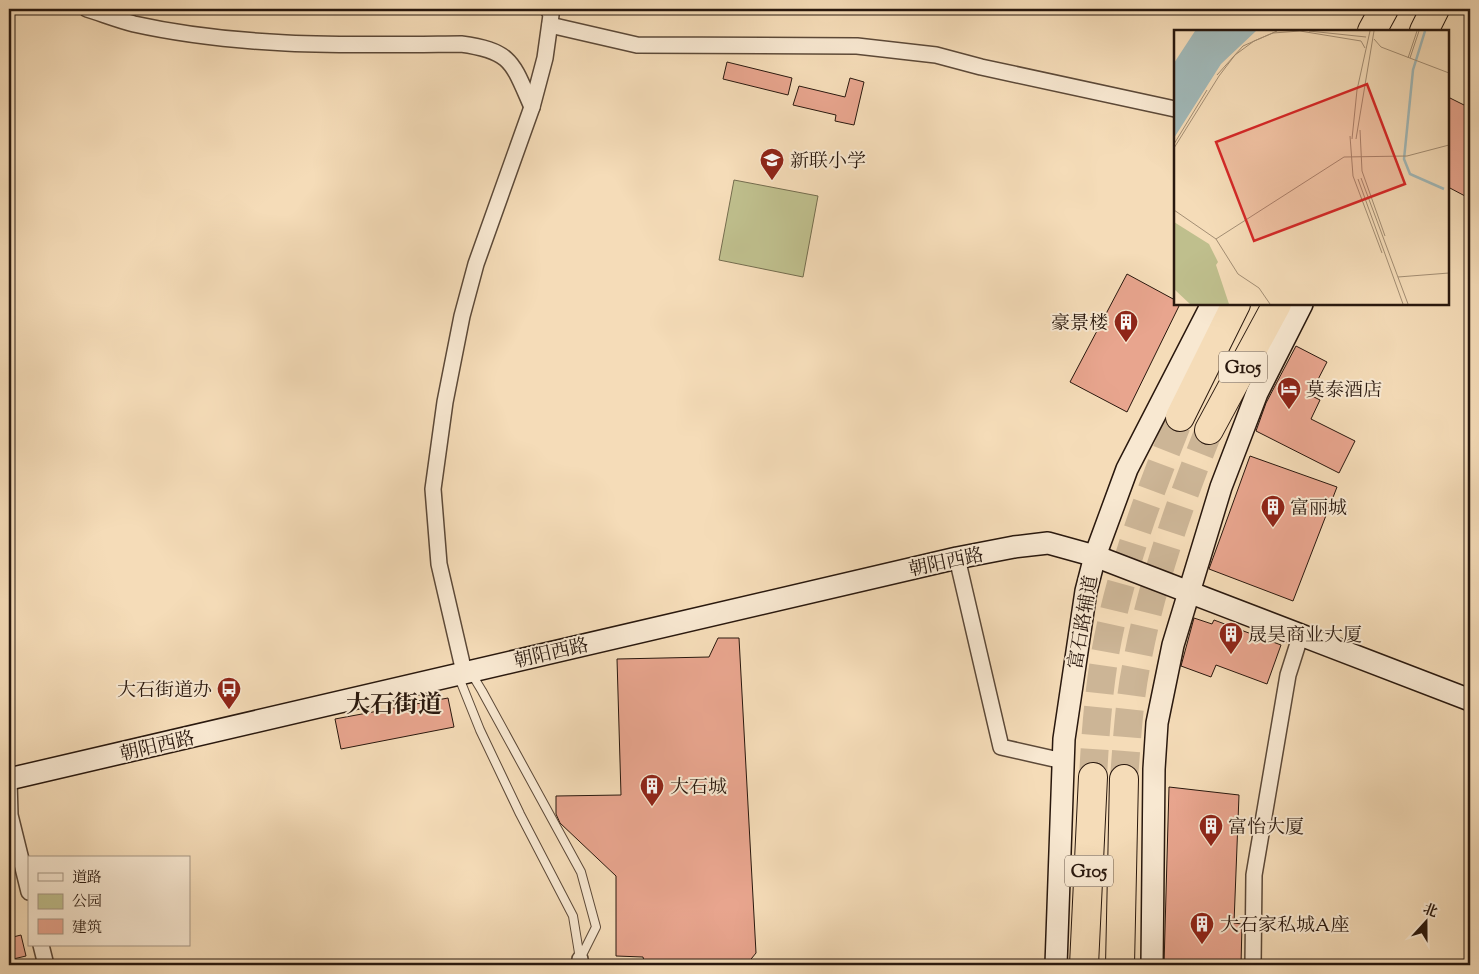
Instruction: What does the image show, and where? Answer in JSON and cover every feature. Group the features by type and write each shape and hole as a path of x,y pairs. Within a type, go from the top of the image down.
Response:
{"highway":[{"path":"1424,30 1435,9"},
{"name":"G105","path":"1180,417 1236,305"},
{"name":"G105","path":"1209,430 1276,305"},
{"name":"G105","path":"1084,965 1093,777"},
{"name":"G105","path":"1120,965 1124,779"}],"street":[{"path":"87,9 134,24 232,39 334,46 461,44 478,47 504,55 519,78 532,106"},
{"path":"461,674 439,564 433,489 445,402 464,307 476,264 532,106 545,58 551,15 548,9"},
{"path":"550,26 637,45 857,46 936,55 981,67 1174,109"},
{"name":"富石路辅道","path":"1056,965 1063,761 1072,680 1086,591 1095,556 1127,469 1211,305"},
{"path":"1152,965 1154,770 1157,723 1173,646 1221,487 1257,393 1301,305"},
{"name":"朝阳西路","path":"9,780 958,558 1014,547 1048,543 1095,556 1470,700"},
{"path":"958,558 1001,747 1063,761"},
{"path":"1253,965 1254,875 1288,676 1301,634"},
{"path":"9,780 10,815 28,888"},
{"path":"42,946 46,965"}],"lane":[{"path":"461,674 473,676 481,689 581,872 596,927 580,962 573,916 520,814 480,730 461,674"}],"green space":[{"path":"734,180 818,196 803,277 719,260"}],"building":[{"path":"727,62 792,78 788,95 723,79"},
{"path":"850,78 864,82 854,125 835,121 836,115 793,105 799,86 845,97"},
{"path":"1449,98 1470,108 1470,186 1465,196 1449,188"},
{"name":"豪景楼","path":"1127,274 1174,299 1174,305 1180,305 1127,412 1070,382"},
{"name":"莫泰酒店","path":"1296,346 1327,362 1310,395 1320,400 1311,419 1355,441 1339,473 1256,431 1266,403"},
{"name":"富丽城","path":"1250,456 1337,487 1293,601 1209,569"},
{"name":"晟昊商业大厦","path":"1194,618 1212,624 1214,620 1281,645 1267,684 1216,665 1211,677 1181,666"},
{"name":"大石城","path":"718,638 739,638 756,953 747,964 645,965 643,957 616,956 616,876 560,823 556,814 556,796 621,795 617,659 709,657"},
{"path":"448,698 454,727 341,749 335,719"},
{"name":"富怡大厦","path":"1169,787 1239,795 1234,923 1242,924 1241,965 1164,965"},
{"path":"21,935 26,956 9,960 9,938"}],"tunnel":[{"path":"1093,777 1097,718 1104,660 1117,598 1135,537 1180,417"},
{"path":"1124,779 1134,676 1150,603 1177,515 1209,430"}],"place":[{"name":"新联小学","path":"772,181"},
{"name":"豪景楼","path":"1126,343"},
{"name":"莫泰酒店","path":"1289,410"},
{"name":"富丽城","path":"1273,528"},
{"name":"晟昊商业大厦","path":"1231,655"},
{"name":"大石街道办","path":"229,710"},
{"name":"大石城","path":"652,807"},
{"name":"富怡大厦","path":"1211,847"},
{"name":"大石家私城A座","path":"1202,945"}],"district":[{"name":"大石街道","path":"394,704"}]}
